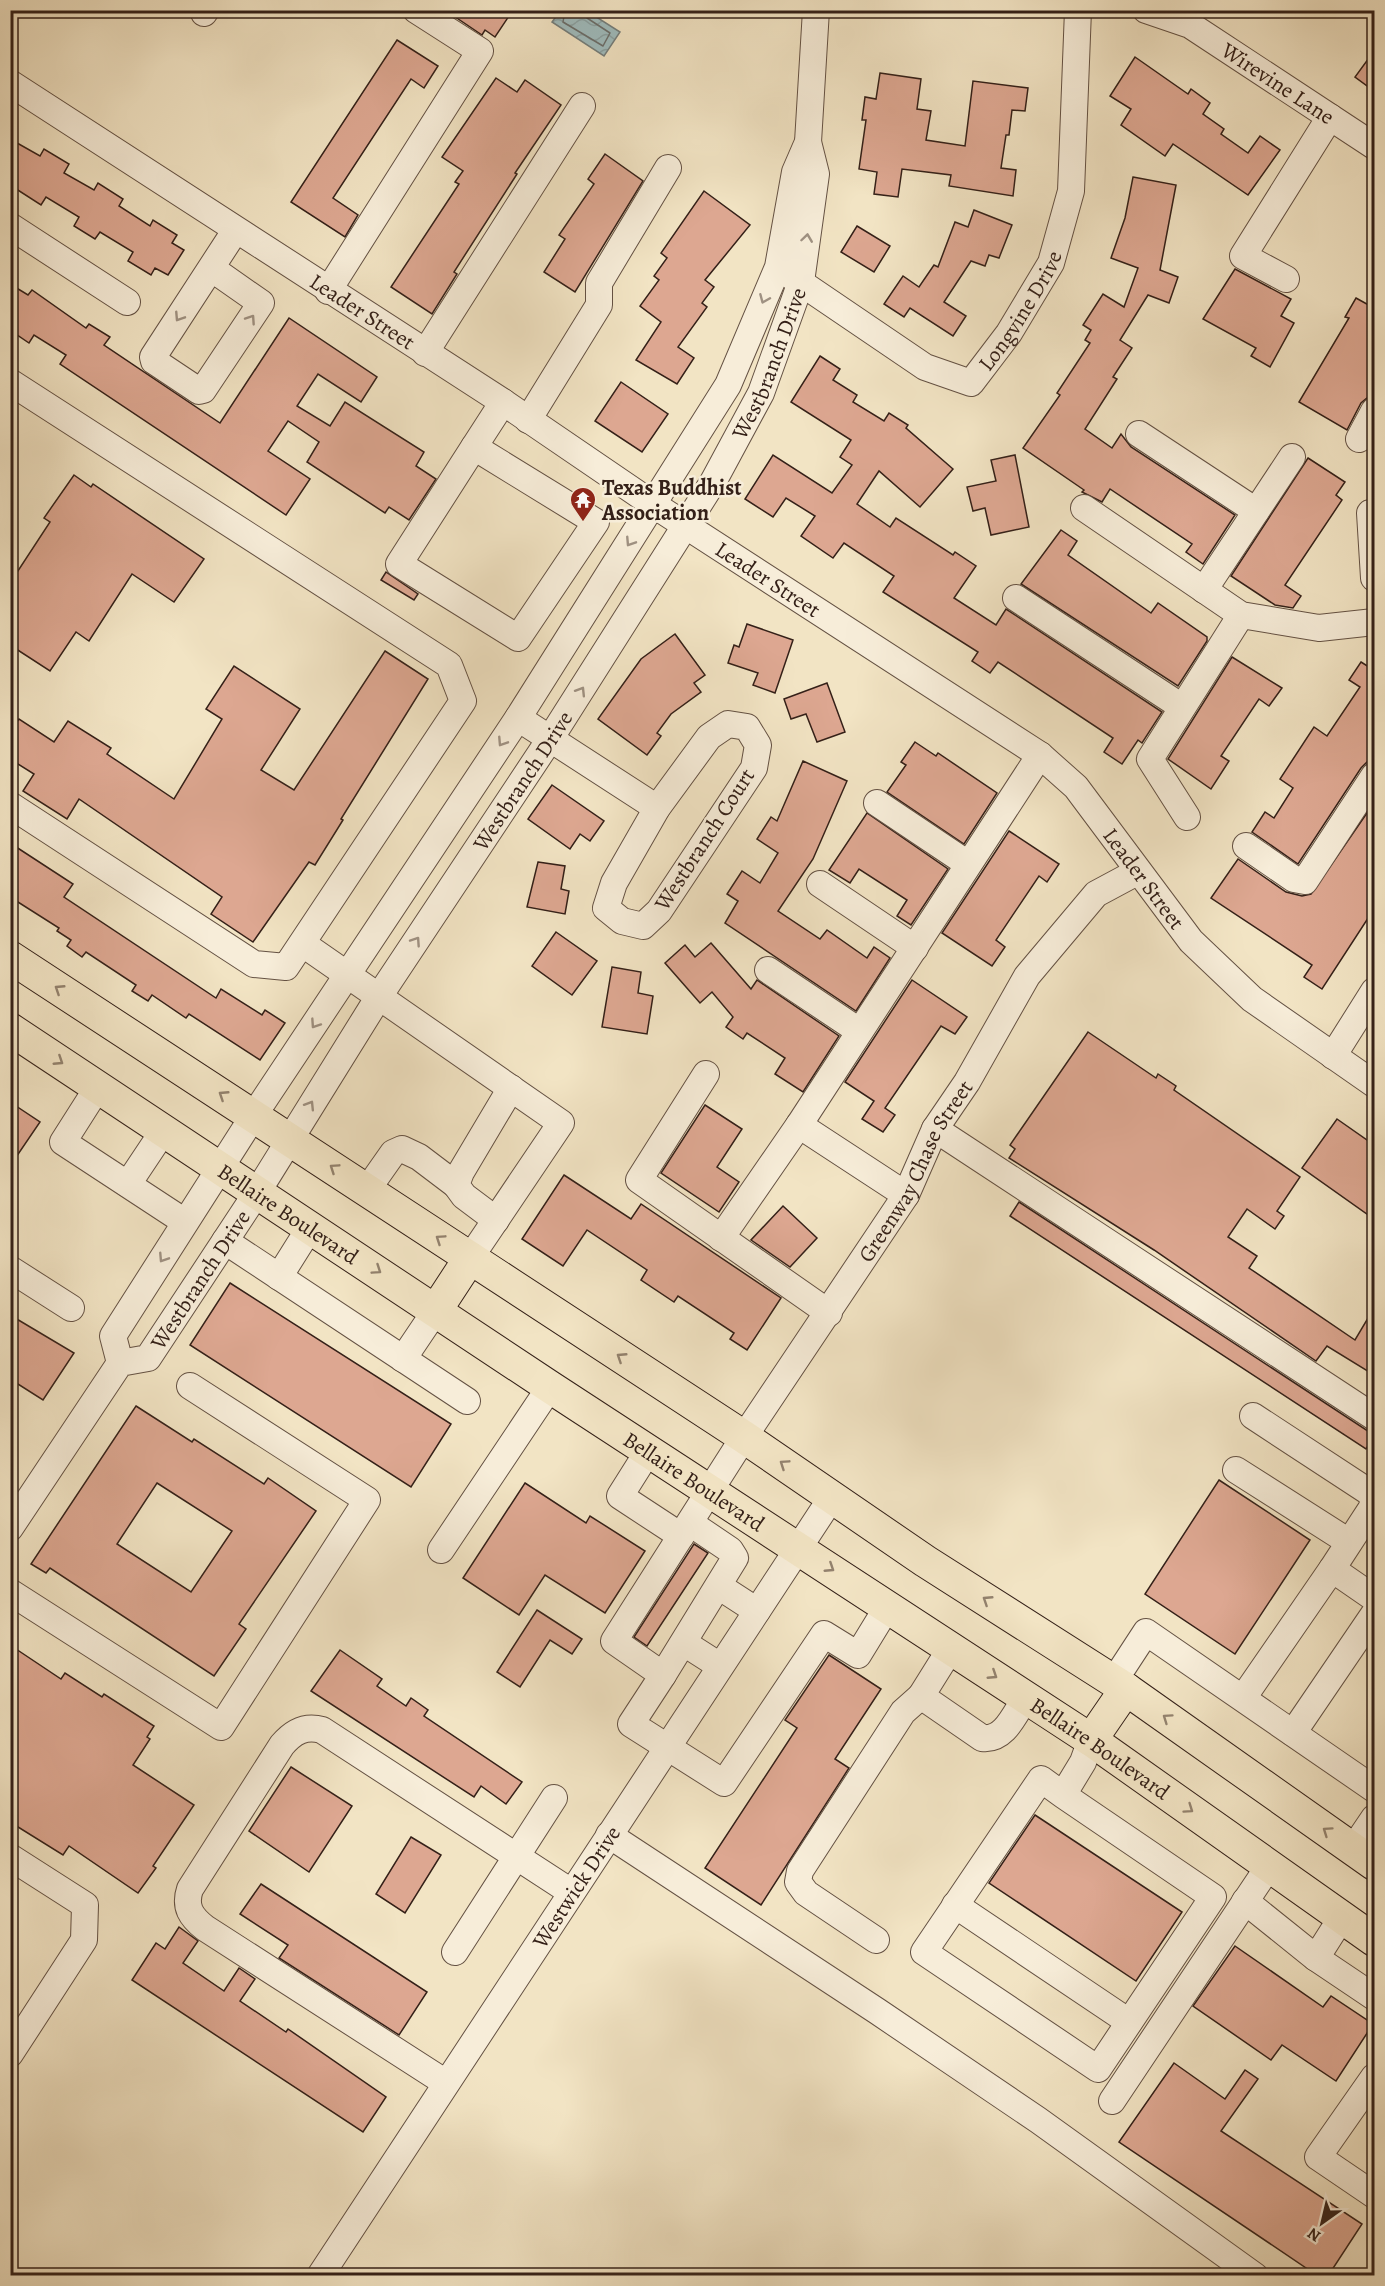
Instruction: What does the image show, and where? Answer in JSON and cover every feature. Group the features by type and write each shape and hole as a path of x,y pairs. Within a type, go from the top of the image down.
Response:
{"main road":[{"path":"10,957 744,1437 925,1561 1120,1685 1364,1857"},
{"name":"Bellaire Boulevard","path":"10,1029 311,1226 550,1387 1091,1740 1374,1940"},
{"path":"436,1310 470,1258"},
{"path":"1091,1740 1120,1685"}],"street":[{"path":"328,291 480,51 416,10"},
{"name":"Westbranch Drive","path":"808,142 795,172 778,267 728,385 518,718 254,1115 113,1336 120,1363 148,1358 258,1191 378,998 550,740 713,482 761,393 801,282 816,174 808,142 816,10"},
{"name":"Longvine Drive","path":"778,267 925,367 971,383 1009,333 1051,263 1071,191 1078,10"},
{"name":"Wirevine Lane","path":"1146,10 1190,25 1374,146"},
{"name":"Leader Street","path":"10,83 235,231 503,402 654,505 1040,755 1076,787 1114,834 1137,872 1191,942 1252,999 1374,1084"},
{"path":"425,353 582,106"},
{"path":"1286,279 1242,256 1330,117"},
{"path":"528,420 599,305 599,283 668,168"},
{"path":"10,226 127,302"},
{"path":"211,268 261,303 203,390 199,391 154,361 153,357 235,231"},
{"path":"10,382 449,666 463,701 286,968 254,964 10,805"},
{"path":"474,447 596,522 518,638 399,564 474,447 503,402"},
{"path":"1359,439 1374,411"},
{"path":"1139,434 1256,511"},
{"path":"1204,590 1292,457"},
{"path":"1084,508 1240,615 1319,628 1374,622"},
{"path":"1370,513 1374,578"},
{"path":"1016,598 1182,707"},
{"path":"1187,817 1150,759 1240,615"},
{"path":"518,718 657,808"},
{"name":"Westbranch Court","path":"728,724 747,727 758,745 754,768 659,911 643,926 622,921 606,908 614,884 657,808 709,736 728,724"},
{"path":"721,1238 799,1125 1040,755"},
{"path":"1246,846 1294,879 1305,881 1374,776"},
{"path":"877,803 968,864"},
{"name":"Greenway Chase Street","path":"663,1676 614,1641 744,1437 906,1195 934,1129 967,1082 1027,976 1096,894 1137,872"},
{"path":"820,884 915,948"},
{"path":"303,944 561,1123 470,1258"},
{"path":"768,970 859,1031"},
{"path":"1333,1056 1374,991"},
{"path":"706,1074 639,1180 829,1313"},
{"path":"98,1087 63,1142 185,1222"},
{"path":"456,1185 461,1172 511,1089"},
{"path":"799,1125 906,1195"},
{"path":"934,1129 1374,1417"},
{"path":"128,1184 164,1130"},
{"path":"367,1190 393,1153 402,1149 419,1157 496,1220"},
{"path":"279,1276 311,1226"},
{"path":"225,1241 467,1401"},
{"path":"10,1269 71,1308"},
{"path":"403,1359 436,1310"},
{"path":"10,1528 120,1363"},
{"path":"10,1592 221,1727 367,1500 190,1386"},
{"path":"441,1550 550,1387"},
{"path":"1243,1698 1374,1506 1374,1498 1371,1494 1253,1416"},
{"path":"649,1450 620,1496 734,1554 733,1565 720,1587 631,1724 666,1748 724,1783 824,1634 858,1654 888,1606"},
{"path":"1236,1470 1349,1542"},
{"name":"Westwick Drive","path":"320,2276 832,1497"},
{"path":"1332,1569 1374,1598"},
{"path":"720,1587 757,1611"},
{"path":"1293,1733 1374,1614"},
{"path":"1120,1685 1146,1632 1374,1789"},
{"path":"684,1642 720,1666"},
{"path":"876,1940 806,1893 798,1882 800,1871 903,1712 921,1696 951,1648"},
{"path":"921,1696 982,1738 992,1739 1002,1733 1026,1697"},
{"path":"446,2083 205,1928 189,1912 188,1896 282,1745 292,1735 306,1728 322,1730 571,1892"},
{"path":"1063,1795 1083,1762 1091,1740"},
{"path":"1041,1779 1213,1897 1098,2069 924,1952 955,1905 1041,1779"},
{"path":"455,1952 554,1798"},
{"path":"1364,1857 1374,1818"},
{"path":"609,1834 981,2082 1255,2276"},
{"path":"10,1857 85,1905 84,1940 10,2054"},
{"path":"1112,2101 1269,1866"},
{"path":"1245,1901 1316,1958 1374,1997"},
{"path":"955,1905 1129,2022"},
{"path":"1316,1958 1342,1917"},
{"path":"1374,2077 1318,2157 1374,2195"}],"water":[{"path":"560,11 587,11 620,32 604,56 552,22"}],"building":[{"path":"445,10 513,10 495,37 485,30 482,35"},
{"path":"397,40 438,66 424,88 411,79 333,198 358,215 345,237 291,202"},
{"path":"1374,51 1374,91 1355,77"},
{"path":"1135,57 1188,94 1191,89 1210,103 1203,114 1224,129 1221,134 1248,153 1260,136 1280,150 1248,195 1173,144 1165,156 1121,125 1131,109 1110,96"},
{"path":"880,73 921,79 917,109 931,111 926,140 965,146 973,81 1028,88 1025,111 1012,110 1001,168 1016,170 1013,196 949,186 951,175 902,169 898,197 874,194 877,172 859,169 866,120 862,120 865,97 876,99"},
{"path":"496,78 517,92 525,80 561,105 515,173 517,174 454,272 457,274 432,314 391,287 459,184 455,182 463,171 442,157"},
{"path":"10,139 40,156 44,149 69,164 64,173 94,190 98,183 123,199 119,206 150,226 153,220 177,235 172,243 184,250 168,275 155,268 151,275 128,261 133,252 100,232 95,239 74,226 79,217 46,197 41,205 10,185"},
{"path":"605,154 643,181 575,292 544,272 565,239 559,235 594,184 588,179"},
{"path":"1133,177 1176,185 1160,270 1178,277 1169,303 1148,295 1120,340 1132,348 1113,377 1117,379 1085,429 1112,448 1121,434 1131,447 1235,515 1203,564 1186,552 1192,544 1110,489 1102,502 1082,492 1084,490 1023,448 1060,395 1057,393 1090,343 1085,340 1091,330 1083,325 1103,294 1124,307 1138,268 1111,258 1125,218"},
{"path":"704,191 750,225 705,280 714,287 702,303 707,307 678,347 694,358 677,384 636,360 661,322 640,306 659,280 654,276 667,258 661,253"},
{"path":"974,210 1012,225 999,258 989,255 985,266 971,261 944,302 966,316 953,336 910,308 904,317 884,304 903,276 919,287 934,265 938,267 955,222 968,227"},
{"path":"857,226 890,246 874,272 841,252"},
{"path":"1235,269 1291,299 1281,316 1294,323 1270,367 1251,356 1256,348 1203,319"},
{"path":"10,284 28,295 32,290 86,328 89,324 110,337 104,345 220,423 289,318 377,377 361,402 318,374 297,406 330,426 345,402 424,452 416,466 436,479 409,520 389,507 385,513 307,462 319,442 288,421 268,451 310,479 286,515 60,364 66,355 34,335 29,343 10,330"},
{"path":"1356,298 1374,308 1374,396 1361,403 1347,430 1299,402 1349,318 1345,317"},
{"path":"820,356 840,369 833,380 857,395 853,402 884,421 889,413 908,425 906,428 953,469 920,507 879,471 857,504 890,527 896,518 953,555 955,552 976,566 954,598 996,625 1006,609 1162,712 1142,743 1138,740 1122,764 1104,752 1113,738 998,662 990,673 972,661 978,652 883,592 894,576 844,543 833,558 801,536 815,516 786,498 773,517 745,499 773,455 832,493 852,465 840,457 851,440 791,402"},
{"path":"621,382 668,414 642,452 595,421"},
{"path":"1015,455 1029,527 991,535 985,508 973,511 967,487 996,481 991,460"},
{"path":"1308,458 1345,482 1336,495 1342,500 1285,585 1301,596 1293,608 1275,605 1231,576"},
{"path":"74,475 91,487 93,484 204,559 174,602 132,574 89,641 76,632 50,671 10,645 10,583 50,522 44,518"},
{"path":"1061,530 1077,541 1068,555 1151,613 1158,603 1207,637 1207,641 1178,686 1021,584"},
{"path":"386,572 418,594 414,600 381,580"},
{"path":"747,624 793,640 775,693 753,685 758,673 728,663 734,645 739,647"},
{"path":"675,634 705,675 694,683 701,692 671,714 657,733 661,736 647,755 598,719 641,659"},
{"path":"385,651 428,679 315,865 309,862 253,942 211,914 222,897 79,799 67,819 23,791 34,774 10,759 10,731 19,719 54,742 68,721 111,748 107,754 174,799 222,719 206,709 234,666 300,709 261,770 294,790"},
{"path":"1232,657 1282,688 1269,706 1259,699 1221,756 1229,761 1211,789 1168,759"},
{"path":"1361,662 1372,669 1374,666 1374,755 1361,768 1298,864 1252,832 1265,812 1274,818 1293,788 1280,779 1314,727 1327,736 1360,687 1349,680"},
{"path":"827,683 845,732 817,742 806,714 791,719 784,699"},
{"path":"915,742 936,756 938,753 997,793 964,844 887,792 906,765 901,762"},
{"path":"803,761 847,781 813,859 778,911 820,939 827,930 867,958 874,947 890,958 856,1011 725,923 738,901 727,894 742,871 760,883 778,853 757,839 771,817 777,821"},
{"path":"552,785 604,821 590,841 580,834 570,849 528,819"},
{"path":"1369,810 1374,814 1374,909 1322,989 1304,977 1312,965 1211,898 1238,859 1286,892 1302,896 1311,894"},
{"path":"867,813 948,869 911,925 897,916 907,900 859,869 850,883 829,870"},
{"path":"1009,831 1059,864 1047,882 1039,876 996,940 1005,947 992,966 942,933"},
{"path":"10,843 73,884 64,897 216,998 221,989 262,1015 265,1010 285,1023 260,1060 189,1014 186,1018 152,995 148,1001 132,991 136,985 86,952 82,957 67,946 71,940 57,931 59,928 10,897"},
{"path":"538,862 565,866 561,889 569,891 565,914 527,907"},
{"path":"556,932 597,961 572,995 532,966"},
{"path":"711,943 751,989 757,980 839,1036 803,1092 775,1074 785,1058 747,1033 743,1039 726,1027 733,1017 712,992 700,1003 665,963 685,945 695,957"},
{"path":"612,967 641,972 638,993 653,996 647,1034 602,1027"},
{"path":"912,980 967,1017 955,1034 941,1026 885,1108 895,1115 883,1132 862,1119 874,1101 845,1082"},
{"path":"1088,1032 1156,1078 1158,1074 1176,1086 1174,1090 1300,1177 1277,1211 1284,1216 1275,1229 1247,1209 1228,1237 1257,1256 1249,1268 1355,1340 1374,1308 1374,1375 1327,1346 1316,1361 1154,1250 1009,1158 1015,1149 1010,1145"},
{"path":"10,1102 40,1122 10,1166"},
{"path":"705,1105 742,1129 717,1167 739,1182 719,1212 661,1173"},
{"path":"1337,1119 1374,1145 1374,1219 1302,1168"},
{"path":"564,1175 631,1219 641,1204 781,1298 747,1350 730,1339 734,1333 678,1296 674,1302 641,1280 647,1270 587,1230 563,1266 522,1239"},
{"path":"1019,1202 1374,1435 1366,1449 1010,1216"},
{"path":"783,1206 817,1238 790,1267 751,1240"},
{"path":"230,1283 451,1424 411,1487 190,1345"},
{"path":"10,1315 74,1353 43,1400 10,1379"},
{"path":"136,1406 192,1442 194,1439 264,1484 268,1478 316,1511 239,1624 246,1629 214,1676 50,1568 46,1573 31,1564","holes":["157,1483 232,1531 191,1592 117,1544"]},
{"path":"1219,1480 1310,1540 1235,1654 1145,1594"},
{"path":"525,1483 586,1523 590,1516 645,1551 605,1613 545,1575 519,1615 463,1578"},
{"path":"694,1544 708,1553 647,1646 634,1637"},
{"path":"537,1610 582,1639 572,1654 550,1640 520,1687 497,1672"},
{"path":"10,1645 61,1679 65,1673 102,1697 104,1694 154,1726 147,1737 150,1739 133,1765 194,1805 153,1866 156,1868 138,1893 69,1846 63,1855 10,1822"},
{"path":"340,1650 382,1679 377,1686 406,1706 411,1698 428,1710 424,1716 522,1782 506,1804 481,1786 474,1797 311,1691"},
{"path":"829,1655 881,1689 835,1759 849,1768 761,1905 705,1868 797,1728 785,1720"},
{"path":"291,1767 352,1806 309,1872 249,1831"},
{"path":"1035,1815 1182,1912 1136,1981 989,1883"},
{"path":"411,1837 441,1855 405,1913 376,1894"},
{"path":"261,1884 427,1992 399,2035 279,1958 288,1945 240,1914"},
{"path":"179,1927 198,1941 183,1963 224,1991 239,1968 255,1979 240,2001 286,2032 288,2029 386,2097 363,2132 132,1980 156,1943 165,1949"},
{"path":"1235,1946 1323,2007 1331,1996 1373,2024 1336,2081 1282,2045 1271,2060 1193,2006"},
{"path":"1174,2063 1225,2099 1245,2070 1258,2079 1221,2131 1362,2224 1328,2276 1318,2276 1119,2142"}],"place":[{"name":"Texas Buddhist Association","path":"583,523"}]}
